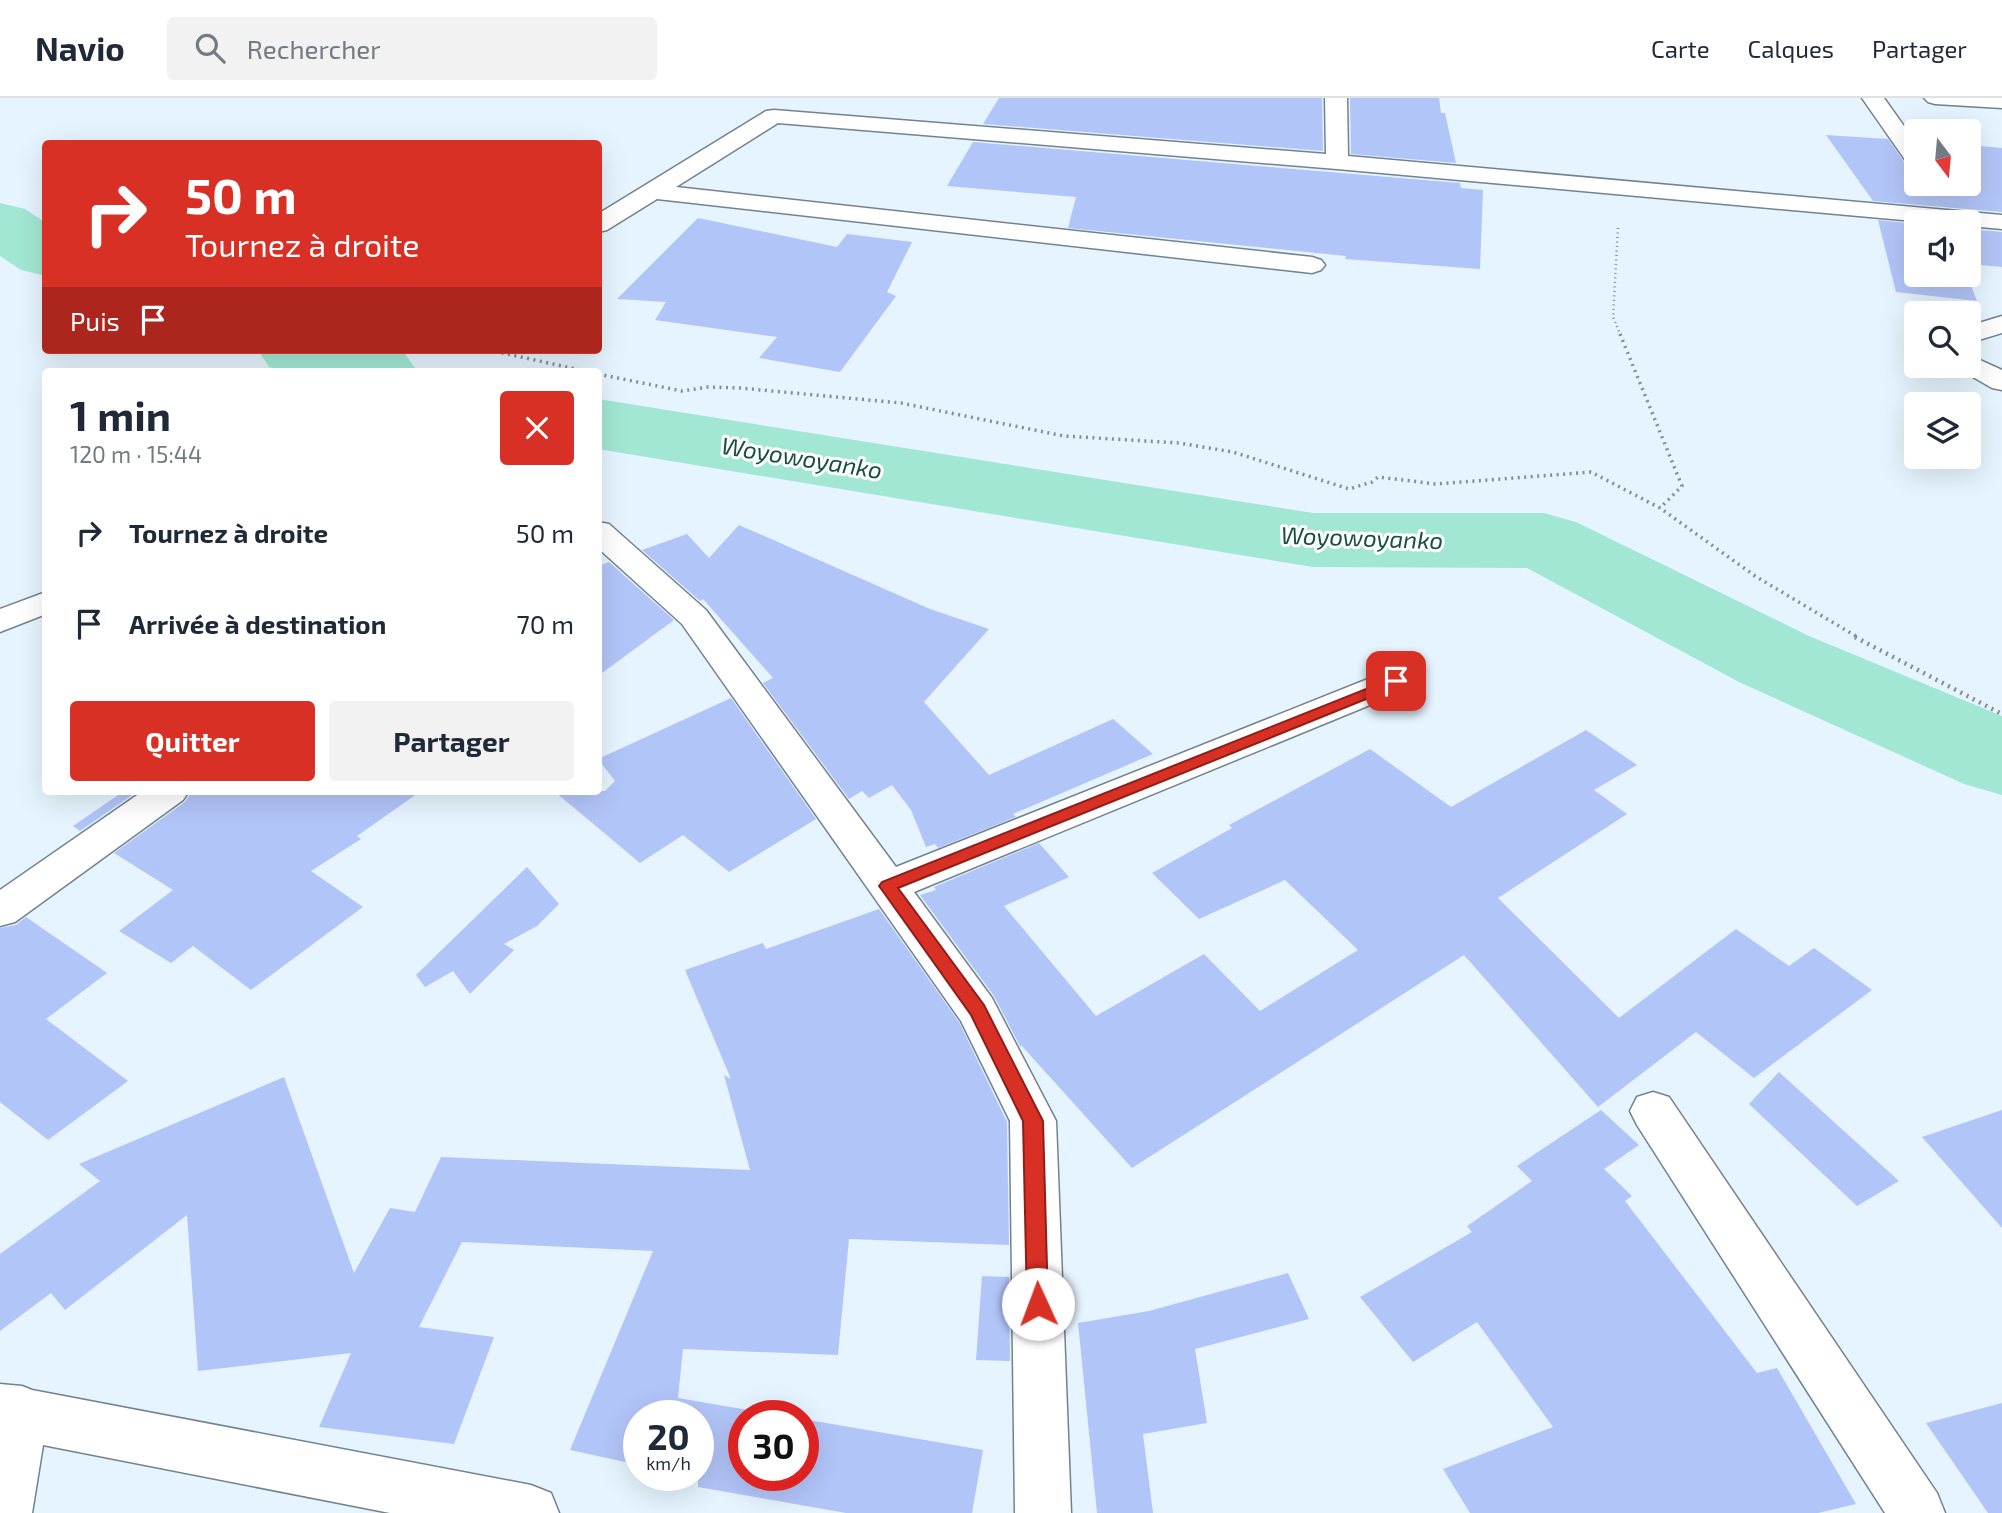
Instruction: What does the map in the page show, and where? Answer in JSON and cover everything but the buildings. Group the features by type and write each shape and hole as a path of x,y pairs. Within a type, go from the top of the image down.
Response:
{"street":[{"path":"1336,98 1337,162"},
{"path":"1874,98 1904,142"},
{"path":"1935,98 2002,102"},
{"path":"602,223 653,191 774,107 1620,189 1904,213"},
{"path":"653,191 1312,265"},
{"path":"1981,220 2002,222"},
{"path":"1981,331 2002,324"},
{"path":"1981,370 2002,382"},
{"path":"602,535 694,617 977,1010 1033,1121 1043,1513"},
{"path":"0,621 42,604"},
{"path":"888,886 1396,681"},
{"path":"0,911 164,795"},
{"path":"1653,1111 1917,1513"},
{"path":"4,1513 11,1411 531,1513"}],"path":[{"path":"1620,189 1613,317 1682,486 1660,508"},
{"path":"507,354 571,368"},
{"path":"602,375 682,391 708,387 740,388 901,403 1064,436 1179,443 1233,452 1349,489 1372,482 1378,477 1436,484 1591,472 1660,508 1755,576 1839,628 2002,714"}],"waterway":[{"name":"Woyowoyanko","path":"0,224 42,252"},
{"name":"Woyowoyanko","path":"312,354 366,368"},
{"name":"Woyowoyanko","path":"602,425 1313,540 1544,541 1774,659 2002,758"}],"route":[{"path":"1038,1304 1033,1121 977,1010 888,886 1396,681"}]}
